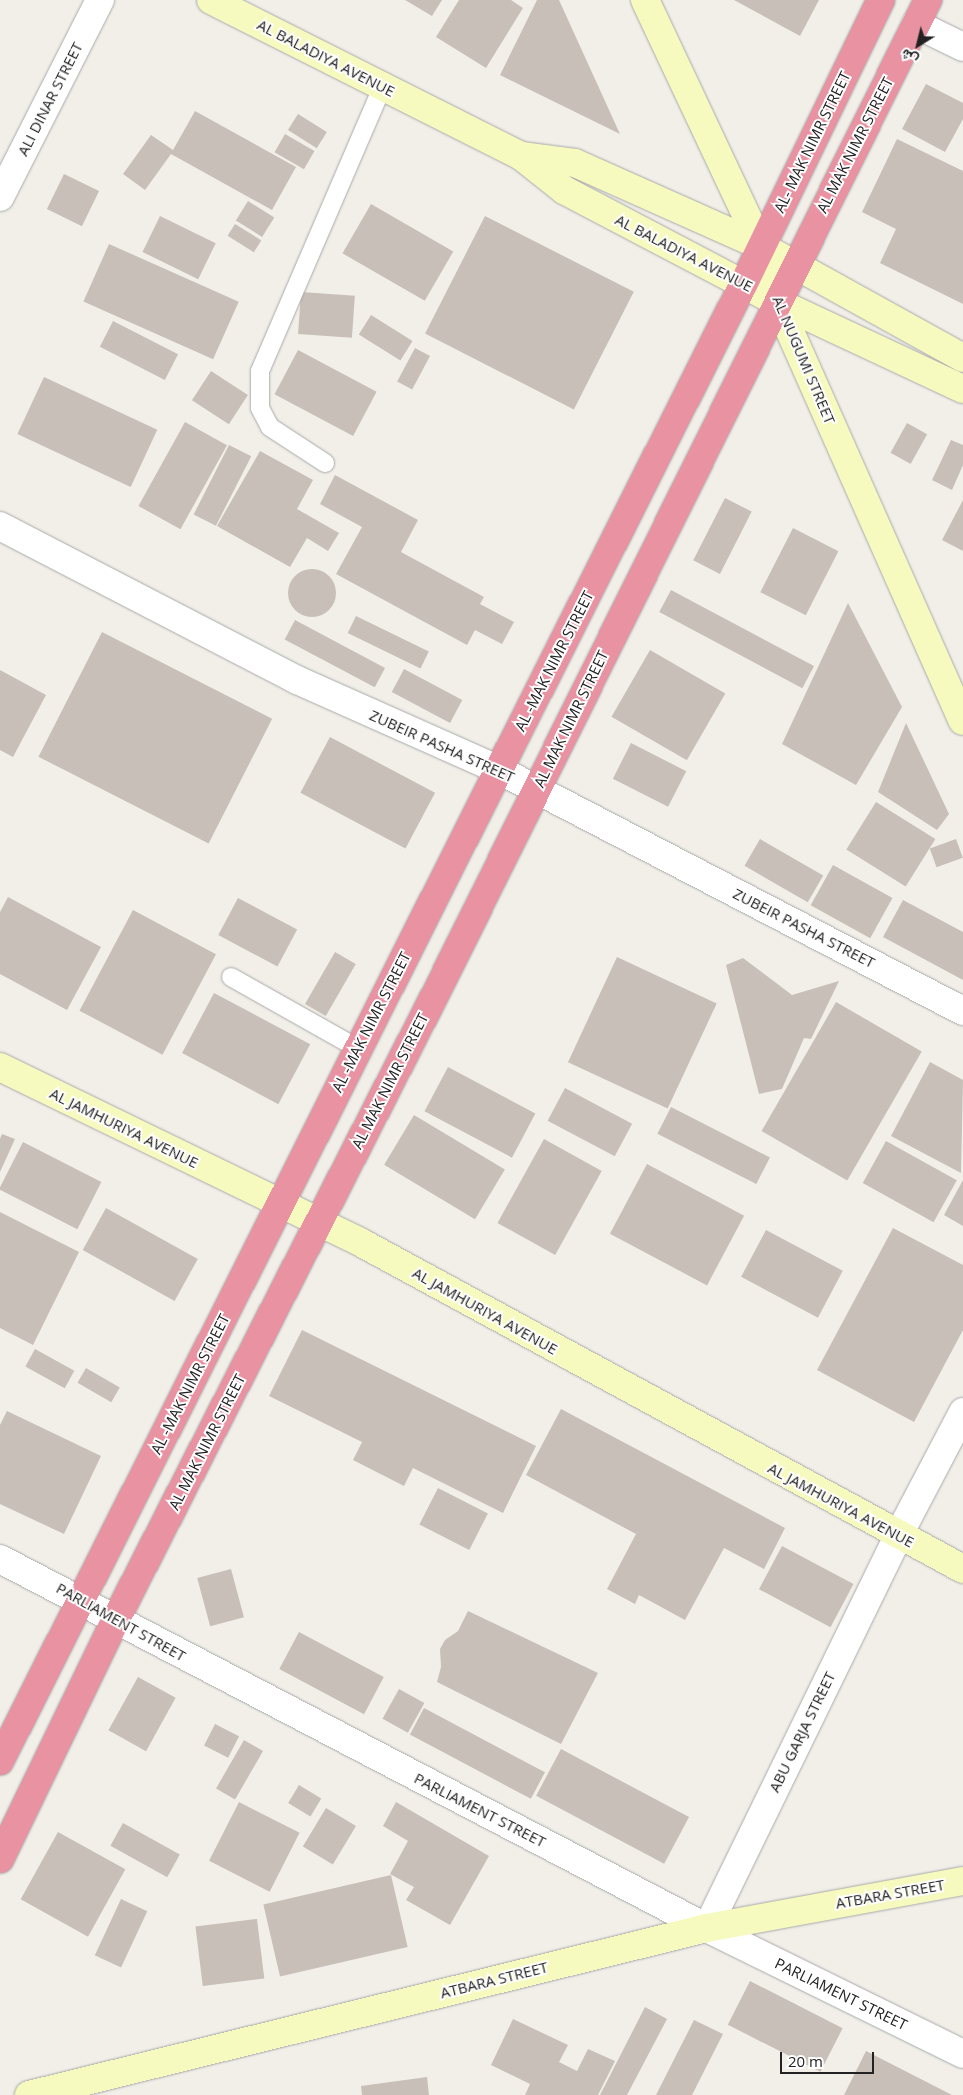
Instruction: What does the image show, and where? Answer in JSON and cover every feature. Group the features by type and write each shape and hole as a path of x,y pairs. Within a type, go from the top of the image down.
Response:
{"highway":[{"name":"AL- MAK NIMR STREET","path":"744,284 881,0"},
{"name":"AL MAK NIMR STREET","path":"0,1859 115,1621 536,789 795,264 928,0"},
{"name":"AL -MAK NIMR STREET","path":"0,1761 357,1048 744,284"}],"street":[{"name":"ALI DINAR STREET","path":"0,198 100,0"},
{"name":"AL BALADIYA AVENUE","path":"211,0 521,156 564,190 777,302 963,389"},
{"name":"AL NUGUMI STREET","path":"645,0 761,246 777,302 963,721"},
{"path":"916,24 963,47"},
{"name":"AL BALADIYA AVENUE","path":"521,156 574,163 761,246 963,358"},
{"name":"ZUBEIR PASHA STREET","path":"0,526 297,680 499,770 963,1011"},
{"name":"AL JAMHURIYA AVENUE","path":"0,1067 317,1223 360,1242 898,1536 963,1569"},
{"name":"ABU GARJA STREET","path":"707,1928 898,1536 963,1412"},
{"name":"PARLIAMENT STREET","path":"0,1559 81,1599 115,1621 707,1928 963,2054"},
{"name":"ATBARA STREET","path":"29,2095 707,1928 963,1881"}],"lane":[{"path":"325,463 270,428 260,408 260,371 383,86"},
{"path":"231,977 357,1048"}],"building":[{"path":"405,0 442,0 432,16"},
{"path":"459,0 511,0 523,8 486,68 436,37"},
{"path":"537,0 559,0 620,134 500,75"},
{"path":"734,0 819,0 800,36"},
{"path":"926,84 963,103 963,119 945,152 902,129"},
{"path":"195,111 296,167 272,210 171,154 145,190 123,174 151,135 173,150"},
{"path":"298,114 327,132 317,148 288,130"},
{"path":"285,134 314,151 304,169 274,152"},
{"path":"897,139 963,171 963,304 880,263 896,229 862,212"},
{"path":"64,174 99,191 82,226 47,209"},
{"path":"248,201 274,217 262,237 236,221"},
{"path":"371,204 453,252 425,301 342,253"},
{"path":"160,216 216,243 198,279 142,252"},
{"path":"485,216 634,292 574,409 425,334"},
{"path":"235,224 261,240 254,252 228,236"},
{"path":"109,244 239,302 213,359 83,302"},
{"path":"301,292 355,296 352,338 298,334"},
{"path":"371,315 413,341 400,360 359,335"},
{"path":"113,321 178,354 165,380 100,347"},
{"path":"415,348 430,356 412,390 397,382"},
{"path":"298,350 377,392 353,436 275,394"},
{"path":"211,371 248,395 229,424 192,400"},
{"path":"44,377 157,430 131,487 17,434"},
{"path":"185,422 227,445 180,529 138,506"},
{"path":"907,423 927,434 911,464 891,453"},
{"path":"951,440 963,445 963,465 952,490 932,480"},
{"path":"229,445 251,456 216,526 194,514"},
{"path":"260,451 313,480 297,509 339,533 328,551 307,538 290,567 217,526"},
{"path":"335,475 418,520 401,552 484,597 480,604 514,622 502,644 475,630 467,645 336,574 362,527 320,504"},
{"path":"725,498 752,512 720,574 693,560"},
{"path":"963,500 963,551 942,540"},
{"path":"793,528 838,551 806,615 760,592"},
{"path":"307,569 317,569 326,573 332,579 335,584 335,602 326,613 317,617 307,617 298,613 292,607 288,598 288,588 292,579 298,573"},
{"path":"671,590 814,666 802,688 659,612"},
{"path":"848,603 902,707 856,785 782,744"},
{"path":"356,616 429,652 420,669 348,633"},
{"path":"295,620 385,668 375,687 285,639"},
{"path":"102,632 272,719 209,843 38,757"},
{"path":"650,650 725,694 687,760 612,717"},
{"path":"404,669 462,700 450,723 392,692"},
{"path":"0,670 46,695 13,757 0,750"},
{"path":"906,723 949,814 937,830 878,792"},
{"path":"330,737 435,793 405,848 300,793"},
{"path":"631,743 686,771 668,807 613,779"},
{"path":"876,802 935,839 906,887 846,849"},
{"path":"760,839 823,876 808,902 744,866"},
{"path":"956,839 963,858 937,867 930,849"},
{"path":"833,865 892,898 870,938 811,905"},
{"path":"8,897 101,947 67,1010 0,974 0,912"},
{"path":"238,898 297,929 277,967 218,935"},
{"path":"903,900 963,932 963,980 883,937"},
{"path":"133,910 216,954 162,1055 79,1011"},
{"path":"335,952 356,964 326,1016 305,1004"},
{"path":"617,957 717,1003 668,1109 568,1062"},
{"path":"743,958 792,995 839,981 811,1039 804,1038 782,1089 759,1094 726,965"},
{"path":"214,993 310,1044 278,1104 182,1053"},
{"path":"836,1002 922,1052 847,1181 762,1131"},
{"path":"930,1062 963,1080 961,1173 891,1136"},
{"path":"448,1067 535,1113 512,1158 425,1111"},
{"path":"565,1088 632,1124 615,1156 548,1121"},
{"path":"671,1107 770,1157 756,1184 657,1134"},
{"path":"414,1115 505,1170 475,1219 384,1165"},
{"path":"2,1134 15,1139 0,1172 0,1139"},
{"path":"544,1139 602,1171 555,1255 497,1223"},
{"path":"886,1141 957,1180 934,1222 863,1183"},
{"path":"23,1142 101,1182 77,1229 0,1190"},
{"path":"647,1164 744,1216 707,1285 610,1234"},
{"path":"963,1180 963,1226 944,1215"},
{"path":"106,1208 198,1259 175,1301 83,1250"},
{"path":"0,1212 79,1252 33,1345 0,1328"},
{"path":"893,1228 963,1265 963,1330 914,1422 817,1370"},
{"path":"766,1230 843,1271 818,1318 741,1277"},
{"path":"302,1330 536,1446 503,1513 413,1468 404,1486 353,1460 362,1442 269,1396"},
{"path":"35,1349 74,1371 65,1388 25,1366"},
{"path":"86,1368 120,1388 111,1402 78,1383"},
{"path":"561,1409 785,1528 764,1569 724,1548 685,1620 639,1595 635,1604 607,1589 636,1534 526,1475"},
{"path":"7,1411 101,1456 64,1534 0,1504 0,1425"},
{"path":"438,1488 488,1513 469,1550 419,1525"},
{"path":"782,1546 854,1584 831,1627 759,1589"},
{"path":"231,1569 244,1617 210,1626 197,1578"},
{"path":"468,1611 598,1673 561,1744 437,1682 441,1667 440,1649 445,1640 458,1631"},
{"path":"299,1632 384,1677 364,1714 279,1669"},
{"path":"138,1677 176,1698 146,1751 108,1730"},
{"path":"399,1689 424,1703 408,1733 383,1719"},
{"path":"424,1708 545,1772 531,1799 410,1734"},
{"path":"215,1724 239,1736 228,1758 204,1745"},
{"path":"244,1740 263,1751 235,1799 216,1788"},
{"path":"561,1749 689,1817 664,1864 536,1796"},
{"path":"299,1785 321,1798 310,1816 288,1803"},
{"path":"239,1802 300,1833 270,1892 209,1861"},
{"path":"396,1802 489,1856 450,1925 406,1900 414,1887 390,1874 408,1841 383,1826"},
{"path":"326,1808 356,1826 333,1865 303,1847"},
{"path":"123,1823 180,1855 167,1877 110,1846"},
{"path":"58,1832 125,1869 88,1937 21,1899"},
{"path":"391,1875 408,1947 280,1977 263,1904"},
{"path":"121,1899 147,1911 121,1967 95,1955"},
{"path":"257,1919 264,1979 203,1986 195,1927"},
{"path":"750,1981 843,2028 820,2072 728,2025"},
{"path":"645,2007 667,2019 627,2095 600,2095"},
{"path":"513,2019 568,2045 559,2062 577,2071 588,2049 615,2061 598,2095 525,2095 530,2084 491,2065"},
{"path":"694,2020 723,2034 692,2095 656,2095"},
{"path":"866,2051 952,2095 844,2095"},
{"path":"427,2077 429,2095 362,2095 361,2086"}]}
